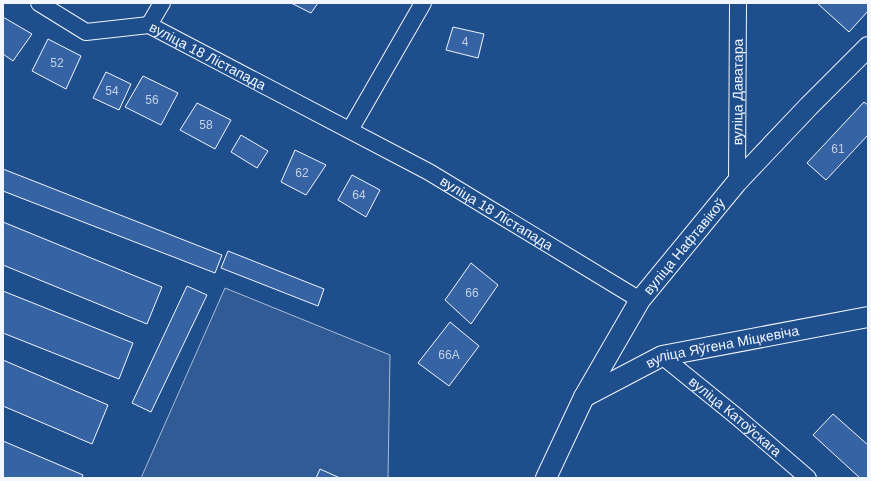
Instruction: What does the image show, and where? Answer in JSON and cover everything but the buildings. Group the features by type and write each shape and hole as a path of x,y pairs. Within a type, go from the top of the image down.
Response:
{"street":[{"name":"вуліца 18 Лістапада","path":"39,3 86,32 149,25 430,172 640,300"},
{"path":"149,25 162,3"},
{"path":"350,130 423,3"},
{"name":"вуліца Даватара","path":"737,182 738,3"},
{"name":"вуліца Нафтавікоў","path":"546,478 584,396 640,300 737,182 809,106 868,48"},
{"name":"вуліца Яўгена Міцкевіча","path":"584,396 662,356 868,317"},
{"name":"вуліца Катоўскага","path":"662,356 736,416 808,478"}],"shaded area":[{"path":"225,288 390,355 388,478 141,478"}]}
